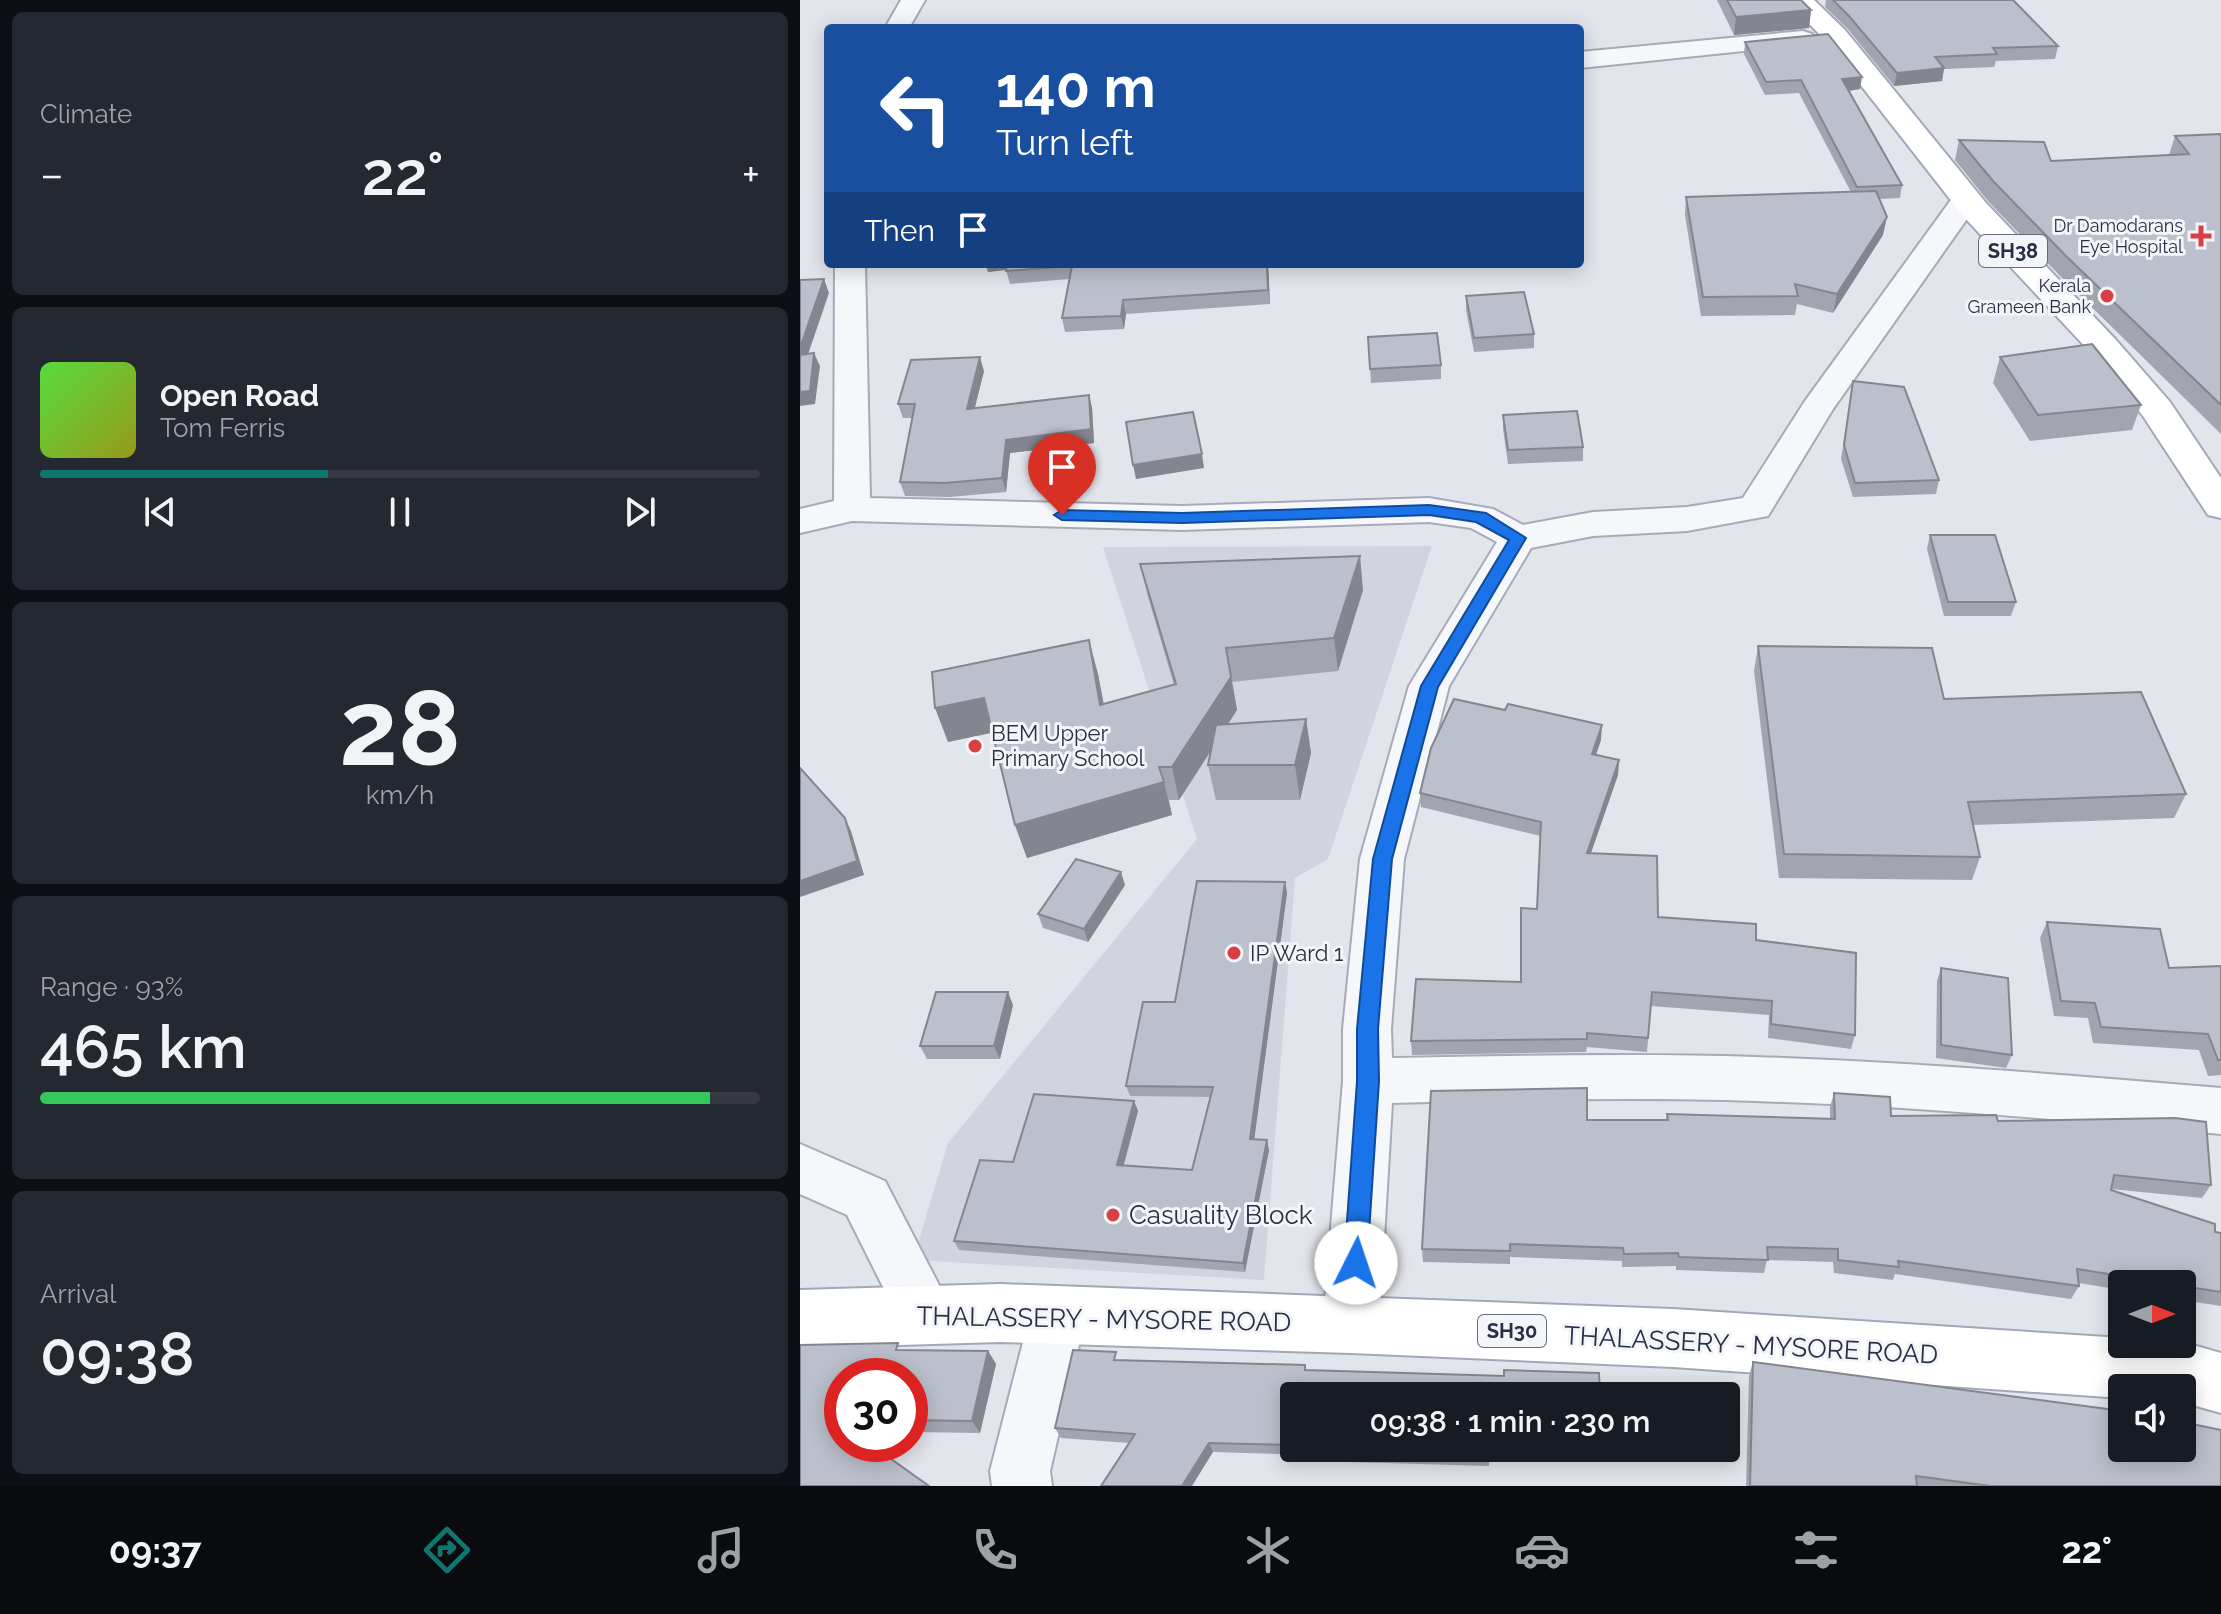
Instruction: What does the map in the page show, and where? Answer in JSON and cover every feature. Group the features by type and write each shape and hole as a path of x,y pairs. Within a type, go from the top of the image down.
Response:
{"main road":[{"name":"SH38","path":"1799,0 1836,36 1966,199 2104,347 2157,410 2221,506"},
{"name":"THALASSERY - MYSORE ROAD","path":"800,1319 926,1314 1058,1315 1673,1338 2166,1371 2221,1383"}],"street":[{"path":"899,24 913,0"},
{"path":"1584,60 1836,36"},
{"path":"800,521 852,509 1182,518 1429,510 1480,517 1518,538 1593,524 1687,519 1755,508 1817,408 1966,199"},
{"path":"850,268 852,509"},
{"path":"1351,1324 1368,1081 1367,1029 1382,859 1429,686 1518,538"},
{"path":"1368,1081 1560,1076 1755,1079 2018,1092 2221,1111"},
{"path":"800,1168 866,1198 926,1314"},
{"path":"1022,1486 1020,1471 1058,1315"}],"shaded area":[{"path":"1432,546 1328,859 1295,878 1264,1280 913,1260 948,1143 1197,839 1103,547"}],"building":[{"path":"1727,0 1801,0 1811,10 1736,17"},
{"path":"1833,0 2013,0 2058,46 1993,48 1997,54 1935,57 1944,68 1897,73"},
{"path":"1828,34 1862,77 1842,79 1902,185 1857,187 1801,80 1766,82 1745,42"},
{"path":"2221,134 2221,405 2067,257 1993,181 1959,140 2044,142 2051,161 2189,154 2175,136"},
{"path":"1876,191 1887,217 1837,294 1795,284 1798,296 1703,297 1686,197"},
{"path":"1006,268 1046,268 1006,271"},
{"path":"1072,268 1267,268 1268,290 1123,300 1121,316 1062,318"},
{"path":"824,279 800,348 800,280"},
{"path":"1524,292 1534,334 1474,338 1466,296"},
{"path":"1437,333 1441,365 1370,369 1368,337"},
{"path":"2092,344 2141,405 2038,415 2000,357"},
{"path":"814,353 810,391 800,392 800,355"},
{"path":"980,357 967,409 1089,395 1091,429 1006,440 1002,478 945,483 900,482 915,404 898,404 911,360"},
{"path":"1853,381 1904,387 1939,480 1855,483 1844,445"},
{"path":"1577,411 1583,447 1508,450 1503,415"},
{"path":"1193,412 1202,454 1133,465 1126,422"},
{"path":"1930,535 1995,535 2016,602 1948,602"},
{"path":"1360,556 1334,638 1226,648 1231,677 1172,767 1159,767 1164,782 1015,825 984,698 935,708 932,672 1089,640 1100,705 1176,684 1140,564"},
{"path":"1758,646 1932,648 1944,699 2141,692 2186,794 1968,802 1980,857 1784,854"},
{"path":"1454,699 1505,710 1508,704 1602,725 1592,754 1619,760 1587,853 1657,856 1658,917 1756,924 1756,940 1856,953 1855,1035 1771,1024 1772,1001 1652,992 1648,1038 1587,1033 1587,1039 1411,1041 1416,979 1521,982 1521,908 1537,909 1541,822 1420,793 1431,748"},
{"path":"1306,719 1295,765 1208,765 1216,725"},
{"path":"800,768 845,818 857,861 800,881"},
{"path":"1076,859 1121,872 1084,929 1038,914"},
{"path":"1197,881 1285,882 1250,1139 1267,1140 1243,1263 954,1241 980,1160 1013,1162 1034,1094 1134,1101 1117,1165 1192,1170 1213,1087 1126,1086 1143,1002 1175,1002"},
{"path":"2047,922 2160,929 2169,968 2221,966 2221,1060 2218,1060 2208,1034 2101,1027 2095,1003 2061,1001"},
{"path":"1941,968 2008,978 2012,1055 1941,1045"},
{"path":"936,992 1008,992 994,1046 920,1046"},
{"path":"1587,1088 1587,1120 1668,1120 1667,1114 1835,1119 1834,1093 1890,1097 1891,1116 1996,1115 1998,1121 2175,1118 2206,1122 2211,1185 2114,1175 2111,1190 2215,1224 2215,1232 2221,1233 2221,1292 2196,1288 2196,1270 2108,1270 2108,1274 2077,1269 2079,1286 1898,1261 1899,1267 1838,1260 1838,1249 1767,1247 1768,1260 1679,1257 1678,1253 1624,1254 1623,1248 1510,1244 1510,1251 1422,1249 1431,1091"},
{"path":"898,1343 896,1350 988,1351 972,1421 928,1420 928,1358 824,1358 824,1462 895,1462 929,1486 800,1486 800,1345"},
{"path":"1073,1350 1116,1352 1114,1360 1305,1365 1305,1370 1504,1376 1504,1370 1599,1373 1599,1382 1280,1382 1280,1445 1209,1443 1182,1486 1101,1486 1135,1434 1055,1428"},
{"path":"1753,1362 2108,1409 2108,1462 2196,1462 2196,1425 2221,1430 2221,1486 1990,1486 1916,1476 1917,1486 1750,1486"}],"place":[{"name":"Dr Damodarans Eye Hospital","path":"2201,236"},
{"name":"Kerala Grameen Bank","path":"2107,296"},
{"name":"BEM Upper Primary School","path":"975,746"},
{"name":"IP Ward 1","path":"1234,953"},
{"name":"Casuality Block","path":"1113,1215"}],"route":[{"path":"1062,515 1182,518 1429,510 1480,517 1518,538 1429,686 1382,859 1367,1029 1368,1081 1356,1263"}]}
